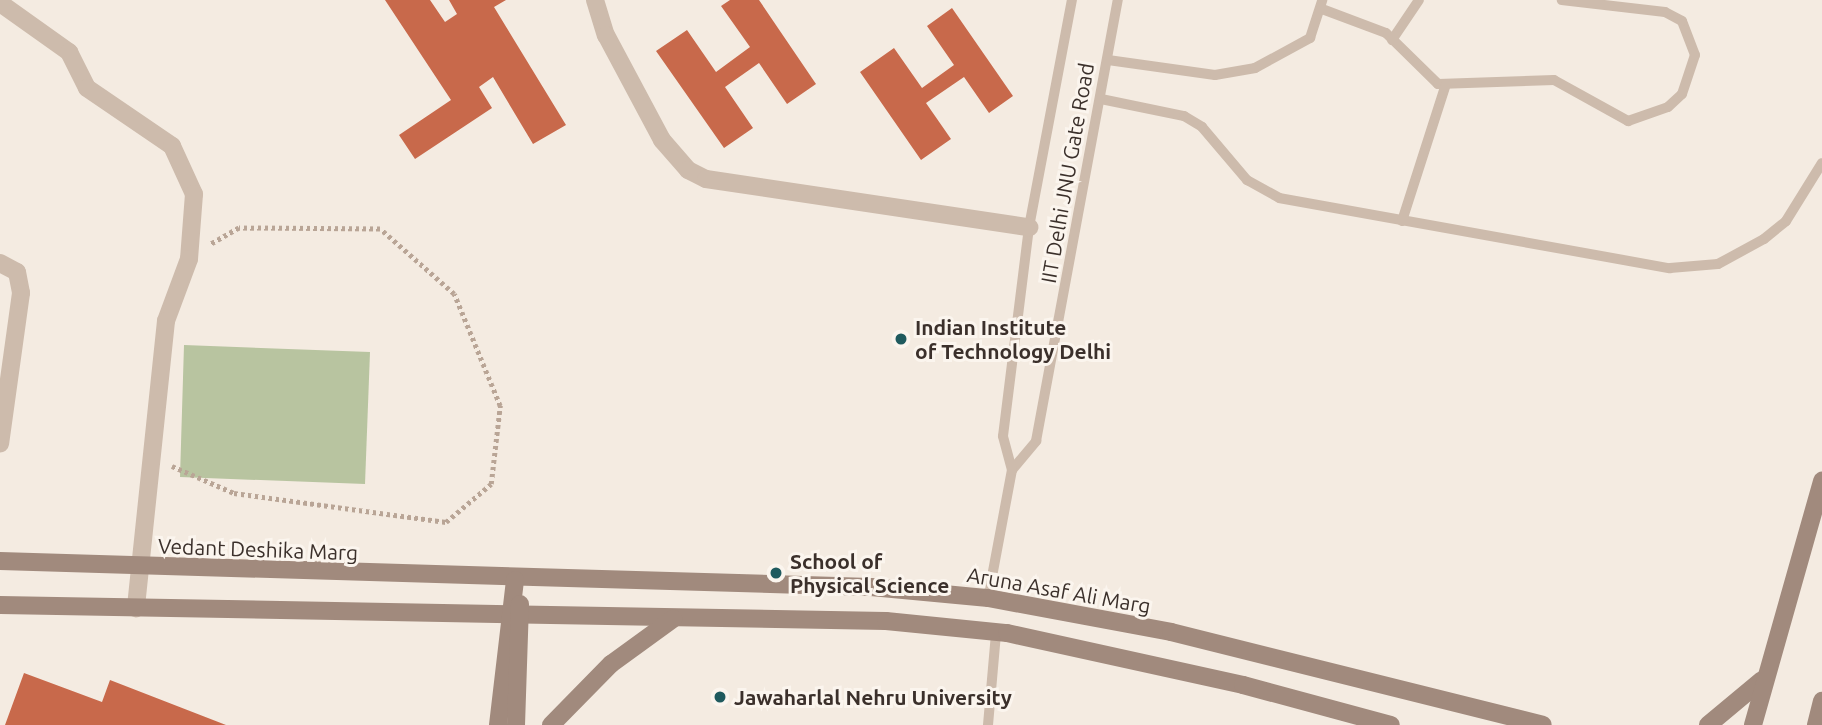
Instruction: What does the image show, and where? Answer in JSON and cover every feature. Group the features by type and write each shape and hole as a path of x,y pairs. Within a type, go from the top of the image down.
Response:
{"main road":[{"path":"1753,725 1822,481"},
{"name":"Vedant Deshika Marg","path":"0,561 515,580"},
{"name":"Aruna Asaf Ali Marg","path":"515,580 871,587 988,598 1171,632 1543,725"},
{"path":"515,580 516,725"},
{"path":"0,605 886,621 996,632 1243,685 1391,725"},
{"path":"498,725 515,616"},
{"path":"551,725 611,664 673,619"},
{"path":"1708,725 1765,677"},
{"path":"1816,725 1822,701"}],"street":[{"path":"595,0 606,35 662,140 688,170 706,180 1029,227"},
{"path":"0,3 69,52 87,88 172,146 194,194 189,259 166,321 138,568 136,608"},
{"path":"0,262 17,272 21,293 5,380 0,444"}],"lane":[{"name":"IIT Delhi JNU Gate Road","path":"988,598 1012,470 1003,436 1029,227 1072,0"},
{"name":"IIT Delhi JNU Gate Road","path":"1012,470 1036,441 1118,0"},
{"path":"1392,40 1419,0"},
{"path":"1108,60 1238,73 1303,44 1322,5 1366,23 1392,40 1427,79 1446,84 1554,80 1628,121 1668,107 1682,94 1695,55 1682,21 1665,12 1562,0"},
{"path":"1402,221 1446,84"},
{"path":"1101,99 1184,116 1202,127 1247,180 1270,195 1402,221 1694,270 1718,264 1786,221 1822,163"},
{"path":"988,725 996,632"}],"path":[{"path":"152,457 234,492 446,522 491,484 500,406 454,294 380,229 239,228 189,259"}],"green space":[{"path":"184,345 370,352 365,484 180,477"}],"building":[{"path":"385,0 430,0 445,22 457,14 449,0 506,0 494,7 566,125 533,144 493,77 479,87 492,108 415,159 399,135 451,100"},
{"path":"730,0 759,0 816,84 787,104 759,63 725,87 753,128 724,148 656,51 687,30 716,72 750,47 721,6"},
{"path":"952,8 1013,96 989,113 964,77 926,103 951,139 921,160 860,72 894,48 922,88 954,65 927,26"},
{"path":"24,673 102,702 110,680 226,725 5,725"}],"place":[{"name":"Indian Institute of Technology Delhi","path":"901,339"},
{"name":"School of Physical Science","path":"776,573"},
{"name":"Jawaharlal Nehru University","path":"720,697"}]}
